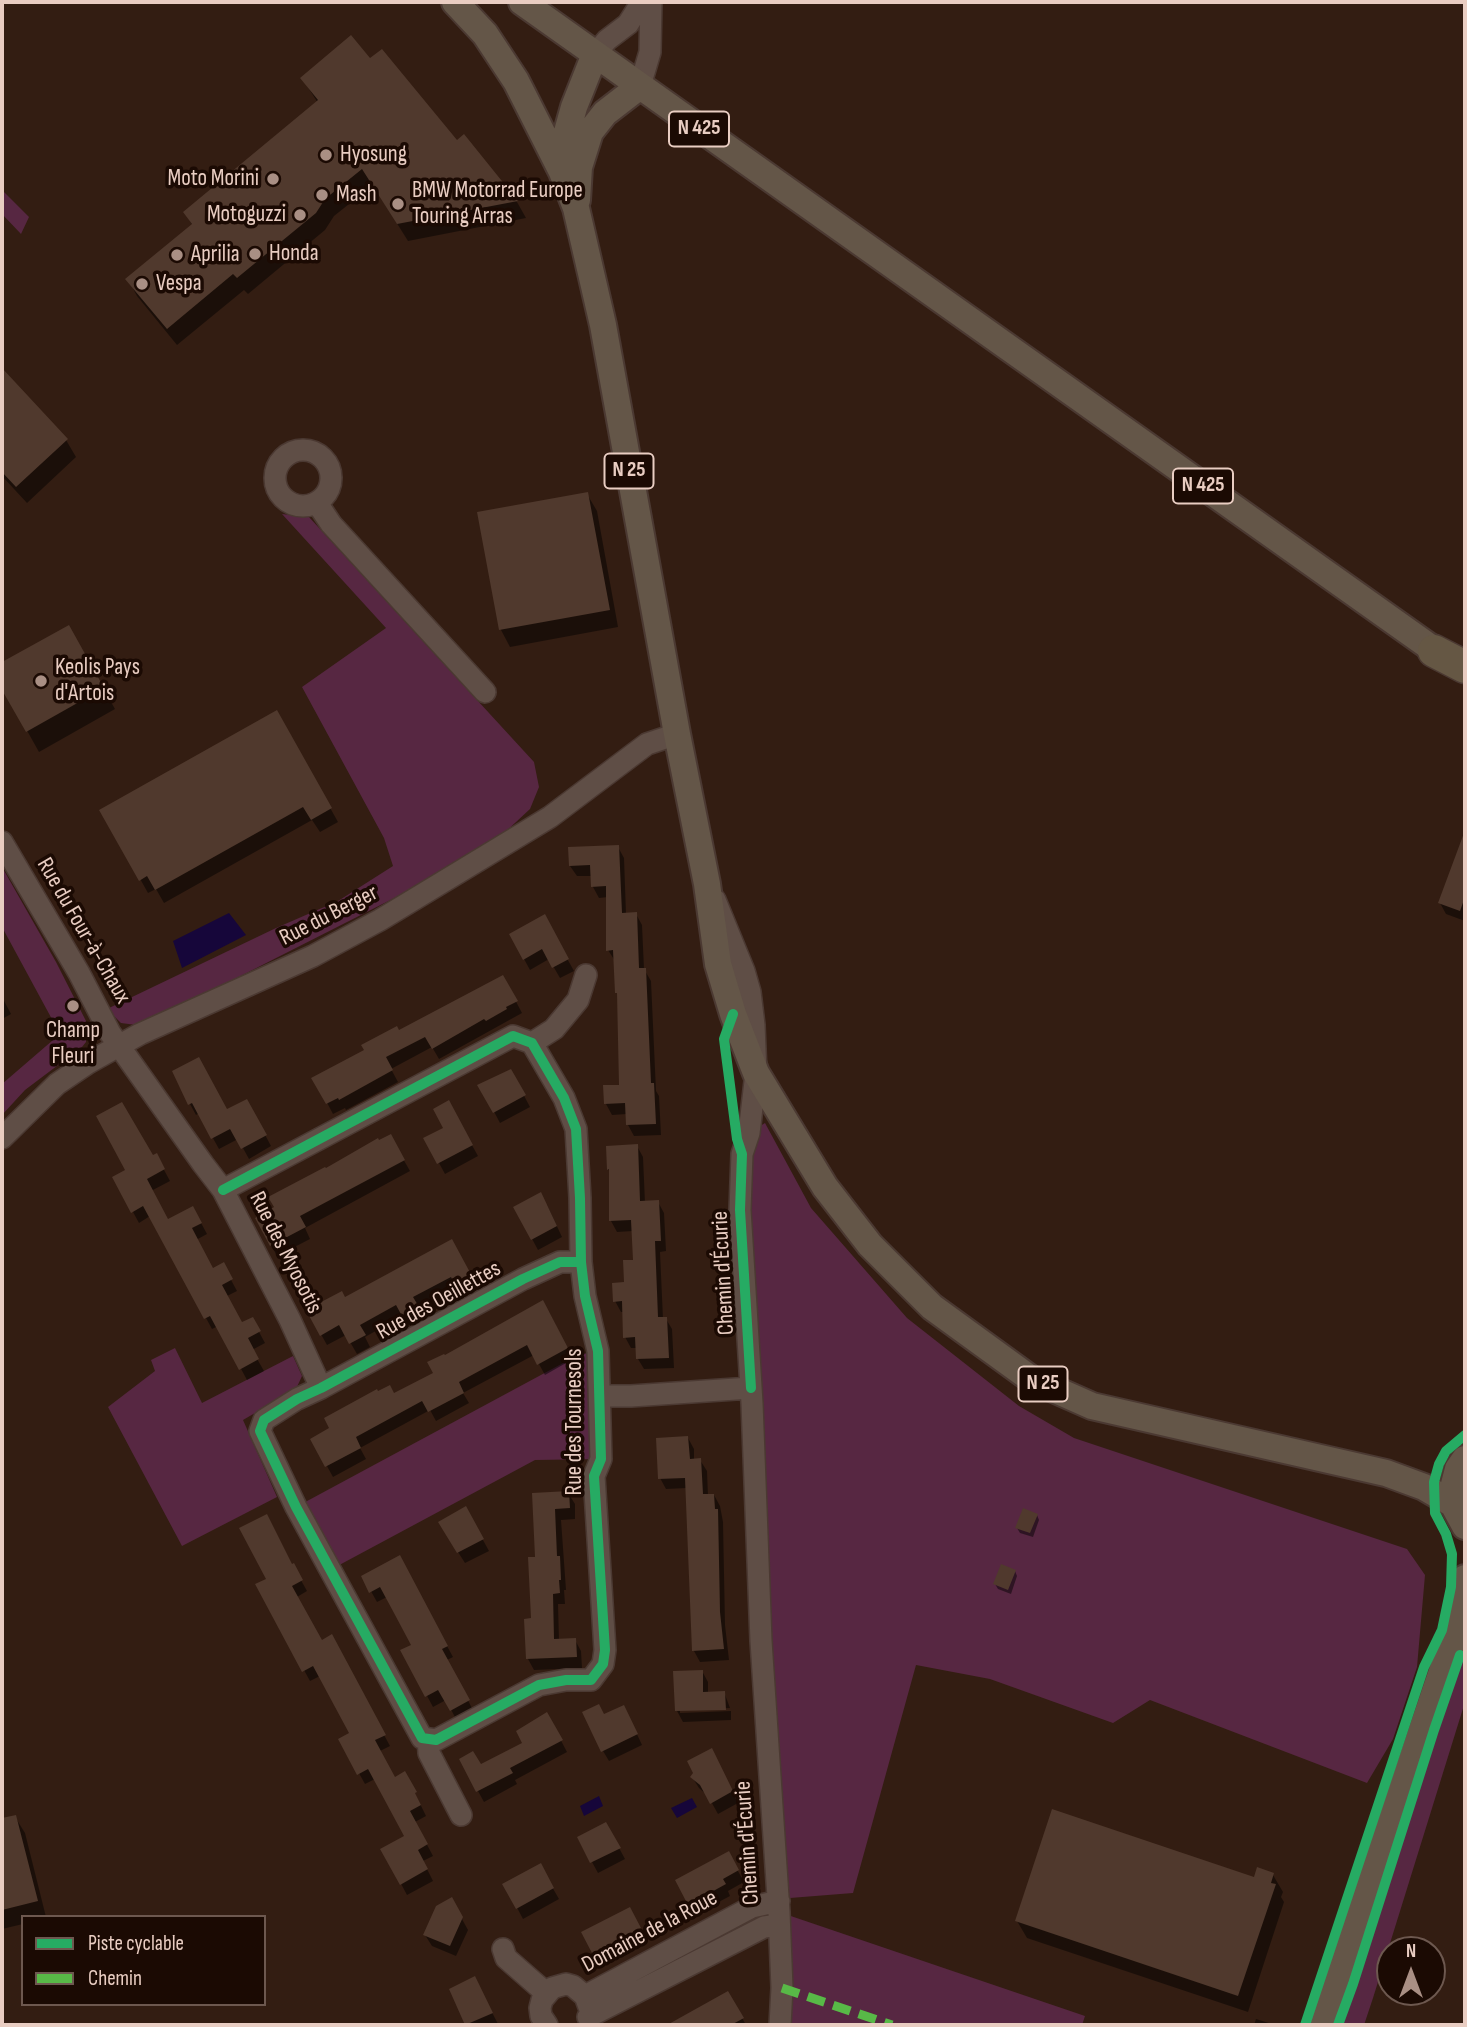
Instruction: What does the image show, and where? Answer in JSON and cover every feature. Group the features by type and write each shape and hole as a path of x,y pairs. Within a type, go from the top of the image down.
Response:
{"highway":[{"path":"1434,651 1465,671"}],"main road":[{"name":"N 25","path":"455,2 485,34 516,81 562,172 576,208 603,324 677,734 707,884 718,964 733,1014 756,1073 825,1188 870,1245 932,1307 1031,1379 1092,1406 1386,1473 1424,1487 1459,1515"},
{"name":"N 425","path":"522,2 1434,651"},
{"name":"N 25","path":"562,172 562,150 574,107 595,54"},
{"name":"N 25","path":"576,208 579,167 590,132 605,113 640,86"},
{"path":"1459,1515 1454,1480 1465,1459"},
{"path":"1321,2025 1462,1613 1465,1578"}],"street":[{"path":"595,54 607,40 628,24 642,2"},
{"path":"640,86 650,52 651,2"},
{"path":"317,503 331,524 485,692"},
{"name":"Rue du Berger","path":"2,1138 57,1084 88,1063 120,1045 313,956 380,920 550,817 647,744 677,734"},
{"name":"Rue du Four-à-Chaux","path":"2,842 79,973 110,1033 120,1045"},
{"path":"223,1190 513,1036 532,1043 554,1029 578,1000 586,975"},
{"name":"Rue des Tournesols","path":"425,1739 436,1740 539,1685 566,1680 591,1680 603,1664 604,1623 594,1476 601,1459 598,1351 585,1296 581,1262 576,1129 564,1098 532,1043"},
{"name":"Rue des Myosotis","path":"120,1045 223,1190 290,1320 321,1388"},
{"name":"Chemin d'Écurie","path":"756,1073 750,1133 742,1154 740,1210 751,1388 761,1641 779,1901 782,1988 780,2025"},
{"path":"750,1133 765,1123 787,1124"},
{"name":"Rue des Oeillettes","path":"461,1815 429,1753 425,1739 296,1507 260,1431 264,1420 297,1399 523,1279 560,1262 581,1262"},
{"path":"600,1395 631,1396 751,1388"},
{"name":"Domaine de la Roue","path":"585,2012 752,1908 779,1901"},
{"path":"547,2025 541,2016 540,2008 546,1993 552,1988 566,1984 573,1986 585,2012 764,1927 779,1925"},
{"path":"503,1949 506,1958 546,1993"}],"shaded area":[{"path":"2,190 29,217 21,234 2,214"},
{"path":"282,514 309,517 534,762 539,787 530,809 501,836 416,887 221,986 136,1025 121,1023 107,1009 338,901 393,866 384,838 302,687 386,628"},
{"path":"2,867 86,1021 86,1042 25,1090 2,1115 2,1084 60,1034 2,927"},
{"path":"229,913 246,935 182,968 173,941"},
{"path":"765,1123 811,1208 907,1318 1019,1406 1074,1438 1407,1549 1425,1575 1417,1667 1393,1739 1367,1783 1150,1700 1113,1723 990,1679 916,1665 853,1893 779,1901 752,1403 749,1133"},
{"path":"175,1348 202,1403 293,1356 302,1376 296,1389 243,1420 277,1497 182,1546 108,1407 155,1371 151,1360"},
{"path":"598,1351 601,1459 535,1460 330,1570 296,1507 578,1355"},
{"path":"1465,1646 1465,1702 1392,1936 1376,1936 1376,1988 1364,2025 1338,2025 1412,1804 1434,1730"},
{"path":"599,1796 603,1806 584,1816 580,1806"},
{"path":"692,1798 697,1807 677,1818 671,1808"},
{"path":"779,1912 1085,2016 1082,2025 780,2025"}],"building":[{"path":"351,35 370,58 382,49 457,140 464,134 518,201 397,224 362,169 325,199 316,213 237,278 233,274 167,329 125,279 192,224 183,212 318,100 300,78"},
{"path":"2,368 68,439 16,487 2,472"},
{"path":"588,492 610,610 499,630 477,512"},
{"name":"Keolis Pays d'Artois","path":"69,625 104,688 26,732 2,690 2,662"},
{"path":"277,710 332,808 311,820 303,807 155,890 147,876 139,881 99,810"},
{"path":"1464,833 1465,897 1460,911 1438,903"},
{"path":"619,845 622,913 637,912 639,968 646,968 651,1083 654,1083 656,1124 626,1125 625,1103 604,1104 603,1085 619,1085 613,950 606,951 606,886 591,887 590,865 569,866 568,847"},
{"path":"545,914 569,959 552,968 542,949 523,960 509,934"},
{"path":"503,975 518,1001 432,1049 425,1037 386,1057 393,1070 339,1100 338,1098 326,1104 311,1078 364,1050 361,1045 397,1026 399,1030"},
{"path":"199,1057 227,1109 247,1099 267,1135 241,1149 230,1129 211,1139 192,1103 188,1105 172,1071"},
{"path":"511,1069 526,1095 493,1113 477,1085"},
{"path":"449,1100 473,1145 437,1164 423,1138 443,1128 433,1109"},
{"path":"122,1102 153,1155 157,1153 165,1169 147,1179 168,1219 193,1206 202,1223 192,1228 213,1268 224,1262 233,1279 222,1285 242,1322 253,1317 261,1331 248,1338 259,1359 239,1370 210,1316 204,1319 143,1206 131,1213 112,1177 125,1170 96,1116"},
{"path":"391,1134 405,1160 300,1216 306,1227 270,1246 255,1218 274,1207 268,1197 378,1138 379,1140"},
{"path":"638,1144 640,1201 659,1200 661,1241 655,1241 658,1317 667,1317 669,1358 636,1359 635,1337 623,1338 622,1301 613,1302 612,1283 624,1282 623,1260 633,1260 631,1220 609,1221 606,1146"},
{"path":"541,1192 557,1226 531,1240 513,1207"},
{"path":"452,1239 473,1278 456,1287 451,1277 413,1297 419,1307 402,1316 396,1305 360,1325 366,1335 349,1344 339,1325 320,1336 306,1310 342,1291 345,1297"},
{"path":"543,1300 568,1348 537,1365 527,1345 459,1382 464,1393 428,1412 422,1401 356,1437 361,1448 325,1467 310,1439 329,1428 324,1418 377,1389 378,1391 390,1385 394,1393 433,1373 427,1362 445,1355"},
{"path":"688,1436 690,1459 701,1458 703,1494 714,1494 715,1509 718,1509 720,1612 724,1649 692,1651 685,1478 658,1479 656,1438"},
{"path":"569,1491 570,1508 555,1509 561,1580 560,1593 553,1594 554,1639 576,1638 577,1657 526,1659 524,1619 531,1618 528,1557 535,1557 532,1493"},
{"path":"466,1506 484,1539 457,1553 438,1522"},
{"path":"1023,1508 1038,1514 1030,1533 1015,1528"},
{"path":"267,1514 303,1580 292,1586 322,1640 332,1634 386,1735 375,1740 395,1777 405,1771 417,1792 415,1793 421,1805 410,1811 428,1844 418,1850 428,1869 400,1885 380,1849 404,1836 368,1769 357,1775 338,1739 349,1733 313,1666 302,1672 255,1584 266,1579 239,1528"},
{"path":"400,1555 448,1646 442,1649 470,1700 450,1711 438,1690 425,1697 400,1650 411,1645 380,1587 369,1593 361,1576"},
{"path":"1001,1564 1016,1570 1008,1590 993,1584"},
{"path":"703,1670 703,1692 725,1691 726,1710 675,1711 673,1671"},
{"path":"599,1704 604,1714 624,1705 638,1734 601,1752 582,1712"},
{"path":"547,1712 563,1740 510,1768 513,1773 476,1792 459,1759 473,1751 481,1764 522,1743 516,1731"},
{"path":"712,1748 733,1791 710,1804 700,1785 690,1777 693,1773 687,1761"},
{"path":"1052,1809 1254,1877 1257,1867 1274,1873 1271,1883 1276,1884 1238,1996 1015,1921"},
{"path":"16,1815 38,1901 2,1910 2,1818"},
{"path":"606,1822 621,1848 590,1863 577,1837"},
{"path":"729,1851 739,1870 723,1879 726,1884 688,1905 675,1880"},
{"path":"541,1863 554,1888 516,1909 502,1884"},
{"path":"452,1897 463,1917 450,1946 423,1935 436,1906"},
{"path":"630,1907 641,1928 593,1955 581,1932"},
{"path":"475,1976 493,2013 465,2025 449,1989"},
{"path":"728,1991 744,2018 731,2025 667,2025"}],"marked path":[{"path":"782,1988 892,2025"}],"cycle path":[{"path":"733,1014 724,1039 737,1139 742,1154 740,1210 751,1388"},
{"path":"223,1190 513,1036 532,1043 564,1098 576,1129 581,1262 585,1296 598,1351 601,1459 594,1476 605,1650 603,1664 591,1680 566,1680 539,1685 436,1740 422,1738 296,1507 260,1431 264,1420 297,1399 523,1279 560,1262 581,1262"},
{"path":"1305,2025 1424,1667 1442,1630 1451,1587 1452,1554 1446,1534 1435,1513 1434,1482 1446,1451 1465,1435"},
{"path":"1338,2025 1460,1655"}],"place":[{"name":"Hyosung","path":"326,155"},
{"name":"Moto Morini","path":"273,179"},
{"name":"Mash","path":"322,195"},
{"name":"BMW Motorrad Europe Touring Arras","path":"398,204"},
{"name":"Motoguzzi","path":"300,215"},
{"name":"Honda","path":"255,254"},
{"name":"Aprilia","path":"177,255"},
{"name":"Vespa","path":"142,284"},
{"name":"Keolis Pays d'Artois","path":"41,681"},
{"name":"Champ Fleuri","path":"73,1006"}]}
